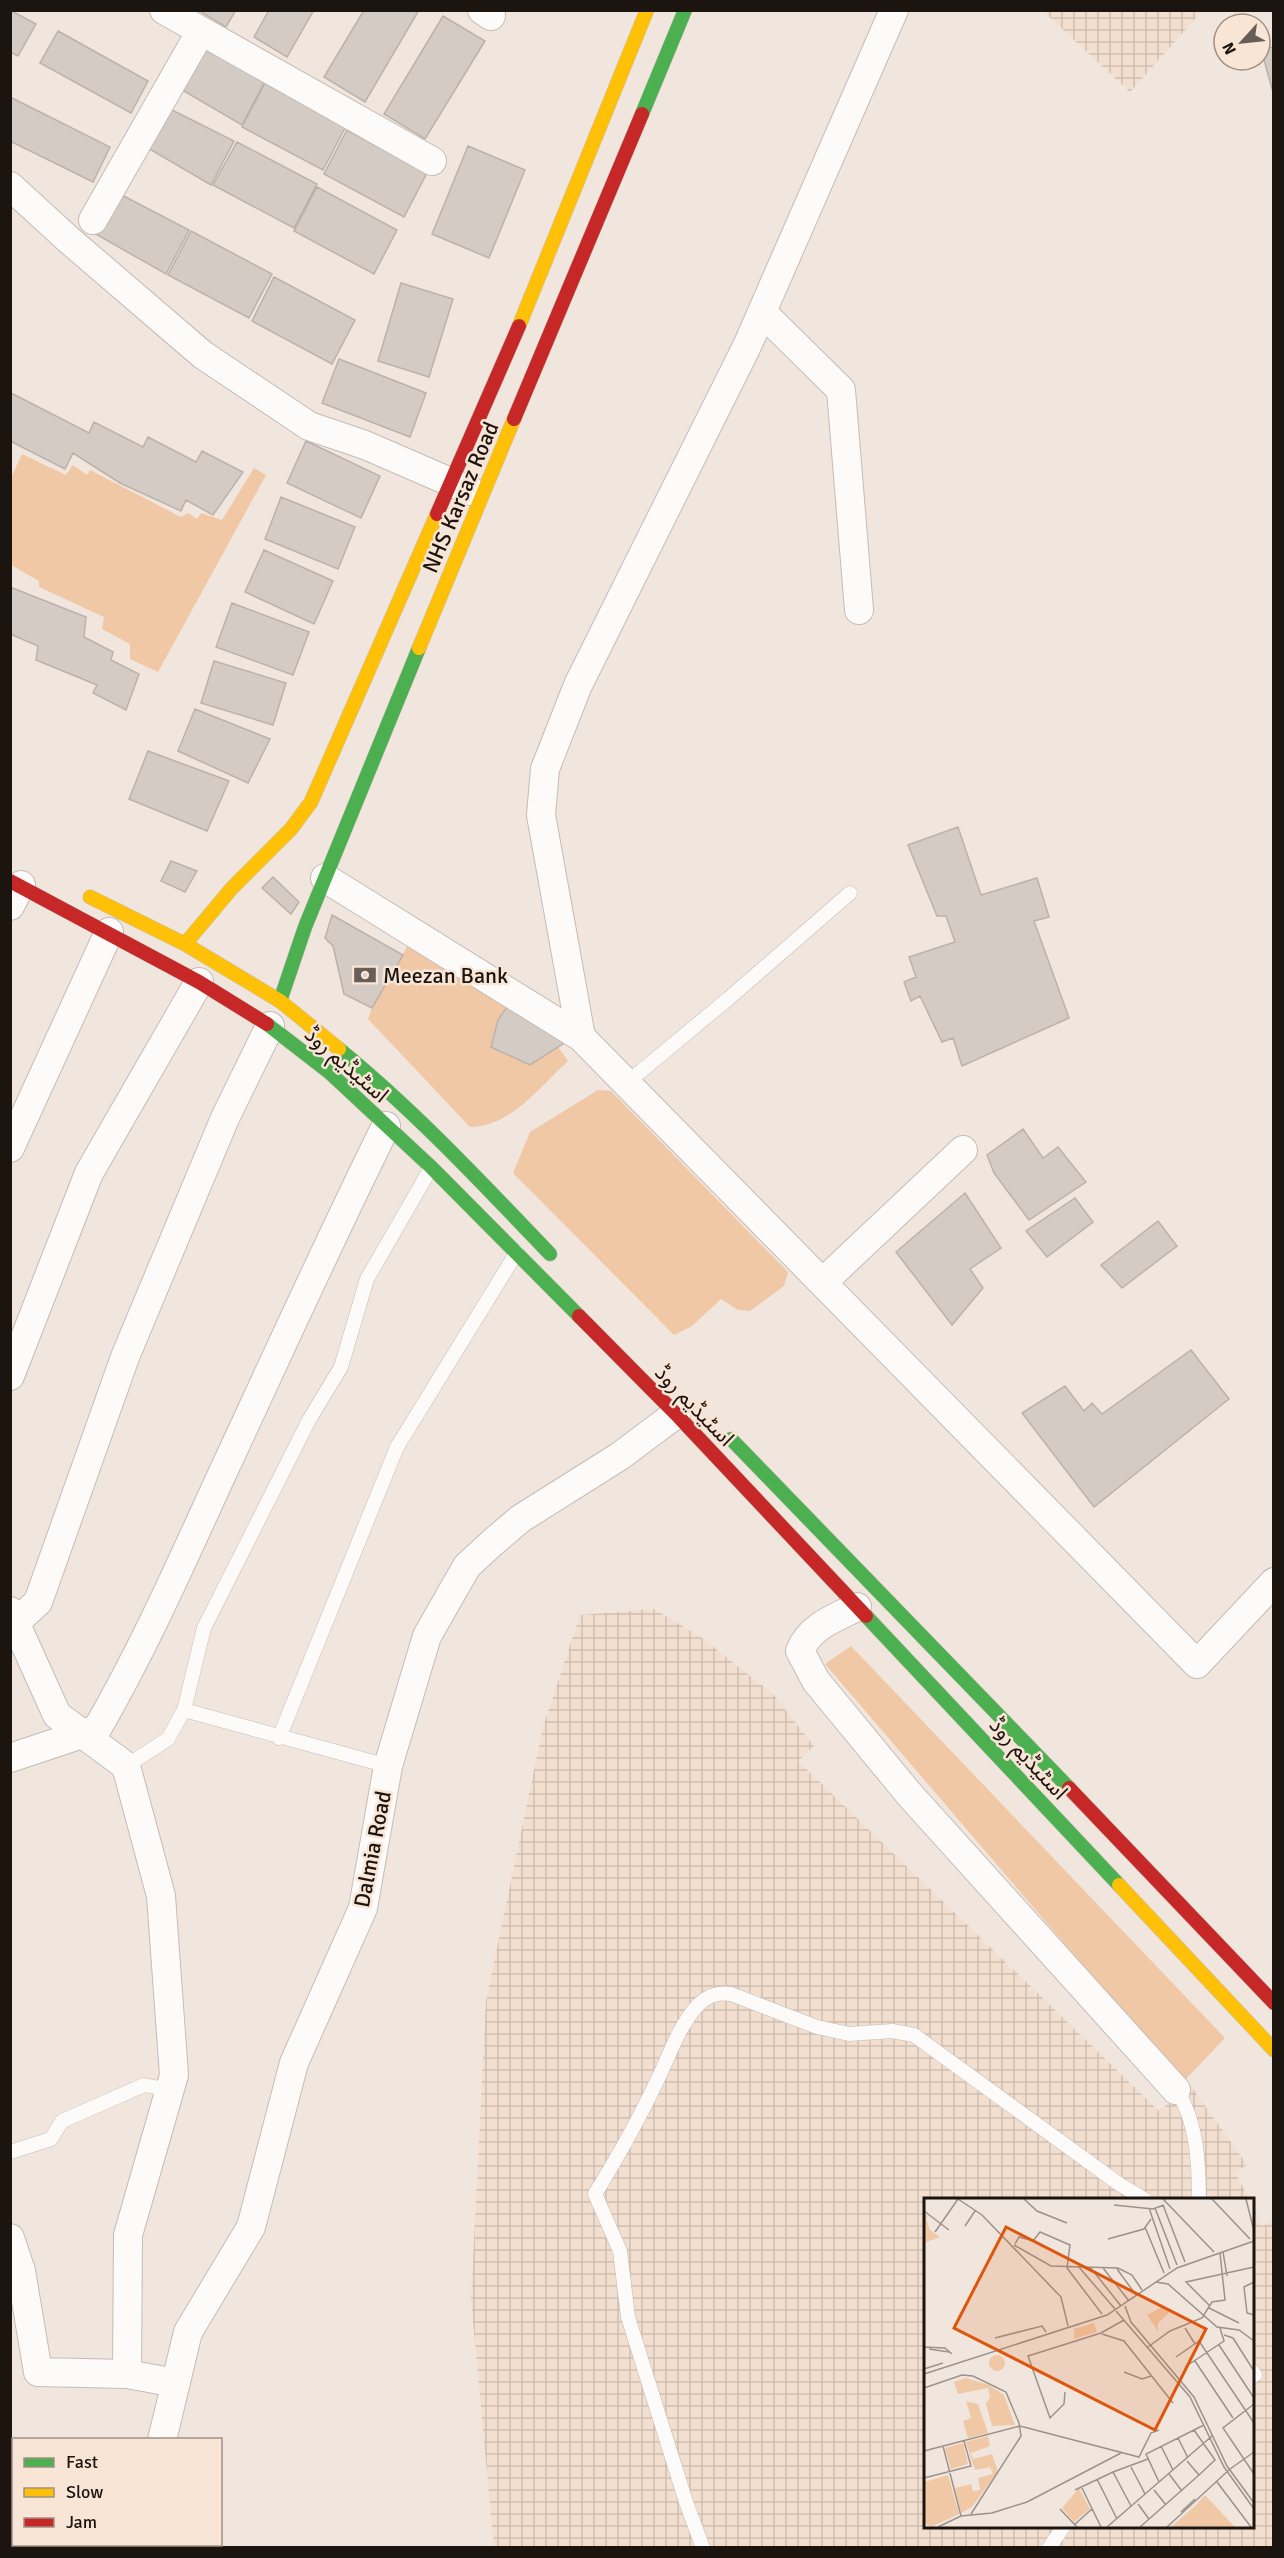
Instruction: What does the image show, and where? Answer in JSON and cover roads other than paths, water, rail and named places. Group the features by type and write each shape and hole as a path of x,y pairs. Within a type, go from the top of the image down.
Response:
{"main road":[{"path":"185,944 232,888 316,804 521,321 647,10"},
{"name":"NHS Karsaz Road","path":"275,1014 305,927 325,878 344,814 483,496 685,10"},
{"name":"اسٹیڈیم روڈ","path":"14,891 110,932 199,982 275,1014 329,1072 431,1167 676,1414 1274,2050"},
{"name":"اسٹیڈیم روڈ","path":"82,893 185,944 275,1014 372,1076 460,1160 560,1263"},
{"name":"اسٹیڈیم روڈ","path":"718,1426 1159,1880 1274,2003"}],"street":[{"path":"165,10 432,161"},
{"path":"581,1037 541,815 544,769 578,685 747,346 894,10"},
{"path":"93,220 201,31"},
{"path":"10,186 203,355 309,426 365,445 483,496"},
{"path":"762,312 841,390 859,610"},
{"path":"325,878 581,1037 628,1082 1197,1664 1274,1582"},
{"path":"10,1148 110,932"},
{"path":"10,1376 89,1173 199,982"},
{"path":"127,2374 128,2235 174,2075 161,1896 126,1766 57,1715 13,1617 38,1602 124,1357 225,1118 275,1014"},
{"path":"10,1758 97,1729 120,1689 178,1571 325,1250 386,1126"},
{"path":"823,1282 963,1150"},
{"name":"Dalmia Road","path":"162,2438 188,2332 251,2227 294,2063 363,1908 388,1766 427,1636 467,1566 520,1519 620,1456 676,1414"},
{"path":"857,1607 813,1629 804,1641 800,1651 816,1682 909,1794 1176,2090"},
{"path":"10,2238 21,2271 38,2372 127,2374 176,2383"}],"lane":[{"path":"628,1082 728,999 850,892"},
{"path":"126,1766 168,1739 184,1710 204,1628 309,1420 340,1367 368,1279 431,1167"},
{"path":"279,1738 398,1447 517,1252"},
{"path":"184,1710 279,1738 388,1766"},
{"path":"704,2547 686,2502 628,2318 620,2251 595,2193 632,2134 677,2035 688,2018 708,1996 720,1992 731,1994 817,2027 849,2034 892,2031 914,2035 1119,2184 1144,2198"},
{"path":"10,2152 51,2139 62,2121 144,2085 170,2090"},
{"path":"1176,2090 1190,2113 1199,2178 1199,2198"},
{"path":"1049,2547 1063,2528"}],"place":[{"name":"Meezan Bank","path":"365,975"}]}
